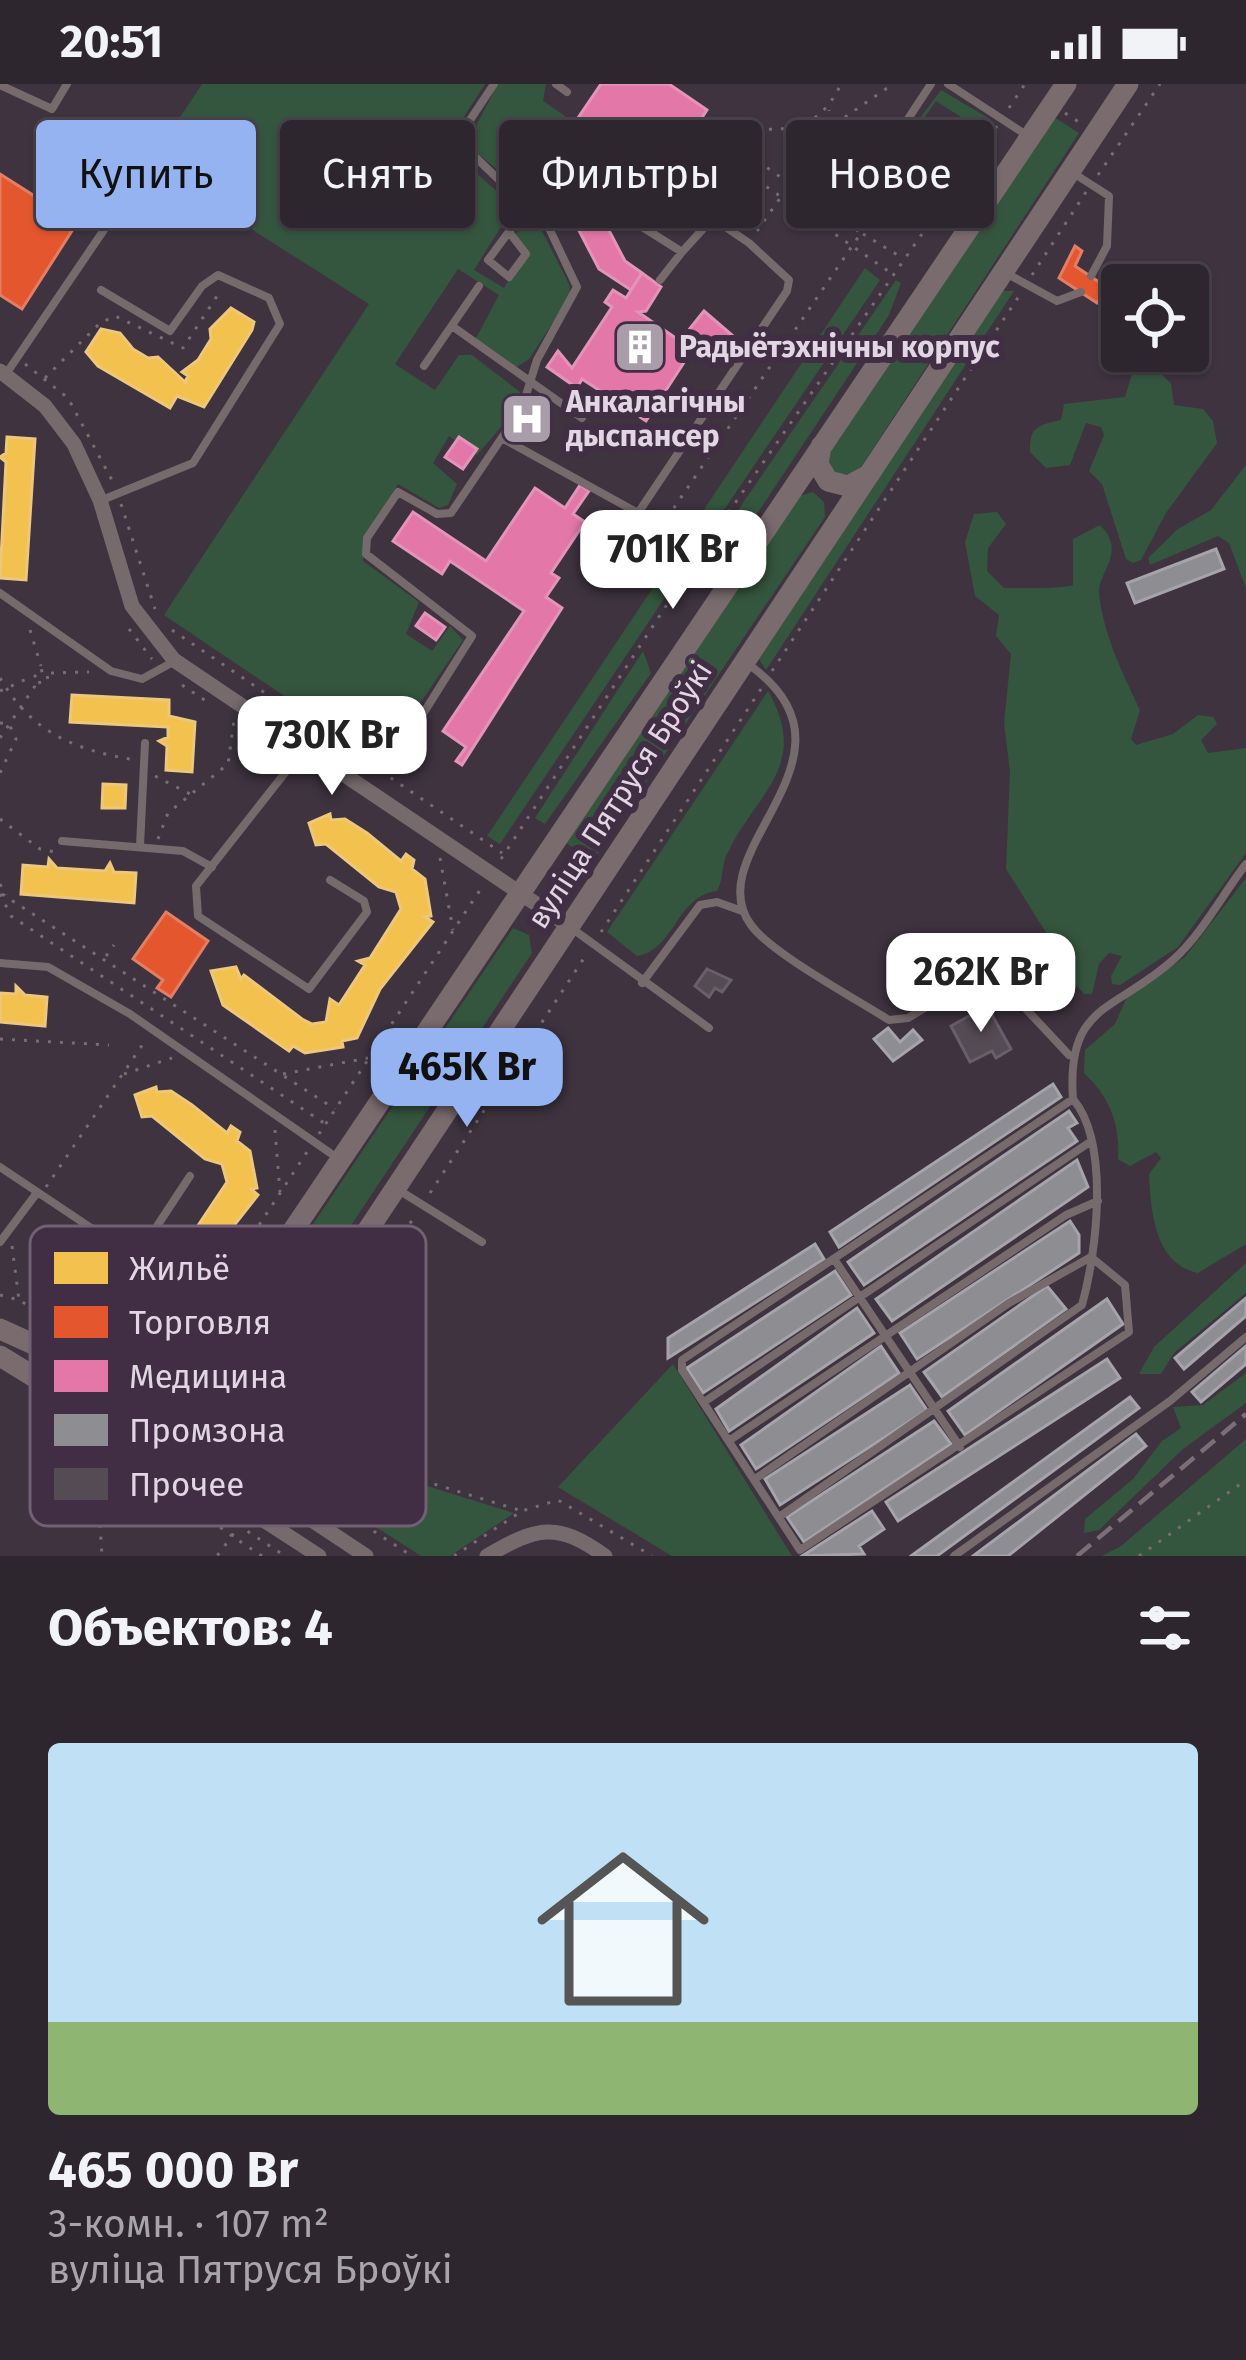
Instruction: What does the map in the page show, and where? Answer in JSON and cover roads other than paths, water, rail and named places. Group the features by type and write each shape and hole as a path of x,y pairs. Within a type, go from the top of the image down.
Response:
{"main road":[{"name":"вуліца Пятруся Броўкі","path":"298,1226 734,571 1066,84"},
{"name":"вуліца Пятруся Броўкі","path":"370,1226 1128,84"},
{"path":"821,446 818,464 828,481 848,486 867,476"},
{"path":"790,493 802,487 822,491 833,502 834,525"},
{"path":"0,1329 30,1343"},
{"path":"0,1356 30,1374"}],"street":[{"path":"3,373 61,424 100,500 132,606 169,666 522,890 569,926"},
{"path":"273,1526 319,1556"},
{"path":"321,1526 366,1556"},
{"path":"487,1556 542,1531 574,1534 605,1556"}],"lane":[{"path":"0,85 52,109 67,84"},
{"path":"494,84 464,138 469,151 499,179"},
{"path":"556,84 567,92"},
{"path":"907,120 931,84"},
{"path":"948,84 1029,137"},
{"path":"1070,170 1109,196 1107,246 1091,277"},
{"path":"3,373 105,228"},
{"path":"508,232 526,254 509,278 488,260 508,232 511,228"},
{"path":"414,728 472,636 367,554 364,546 398,492 437,514 451,513 522,408 577,286 549,228"},
{"path":"644,228 682,252"},
{"path":"660,280 703,228"},
{"path":"638,513 788,291 789,280 781,269 727,228"},
{"path":"1003,271 1057,301 1081,292"},
{"path":"100,290 170,331 202,286 218,275 269,298 280,324 205,451 175,473 100,500"},
{"path":"424,366 479,286"},
{"path":"452,326 582,418"},
{"path":"502,438 734,571"},
{"path":"0,592 110,670 142,679 169,666"},
{"path":"744,662 768,678 791,724 796,751 772,817 740,871 736,890 753,930 889,1020 908,1018 985,972 997,978 1069,1055"},
{"path":"140,846 146,743"},
{"path":"304,749 196,886 202,921 309,989 367,912 364,901 330,880"},
{"path":"62,841 183,851 212,867"},
{"path":"779,1517 1082,1305 1098,1201 1085,1114 1073,1099 1069,1055 1088,1024 1193,940 1246,864"},
{"path":"642,983 700,905 716,902 742,911"},
{"path":"569,926 709,1028"},
{"path":"0,963 48,967 153,1030 342,1161"},
{"path":"1073,1099 682,1360 682,1370 800,1550 1129,1332 1132,1317 1125,1285 1091,1257"},
{"path":"704,1402 1090,1142"},
{"path":"0,1167 86,1226"},
{"path":"157,1226 190,1176"},
{"path":"395,1188 482,1242"},
{"path":"0,1242 38,1195"},
{"path":"730,1440 1066,1215 1098,1201"},
{"path":"755,1479 1010,1303 1091,1257"},
{"path":"834,1259 961,1447"},
{"path":"954,1556 1170,1401 1246,1337"}],"railway":[{"path":"1077,1556 1246,1414"}],"place":[{"name":"Радыётэхнічны корпус","path":"640,347"},
{"name":"Анкалагічны дыспансер","path":"527,419"}]}
